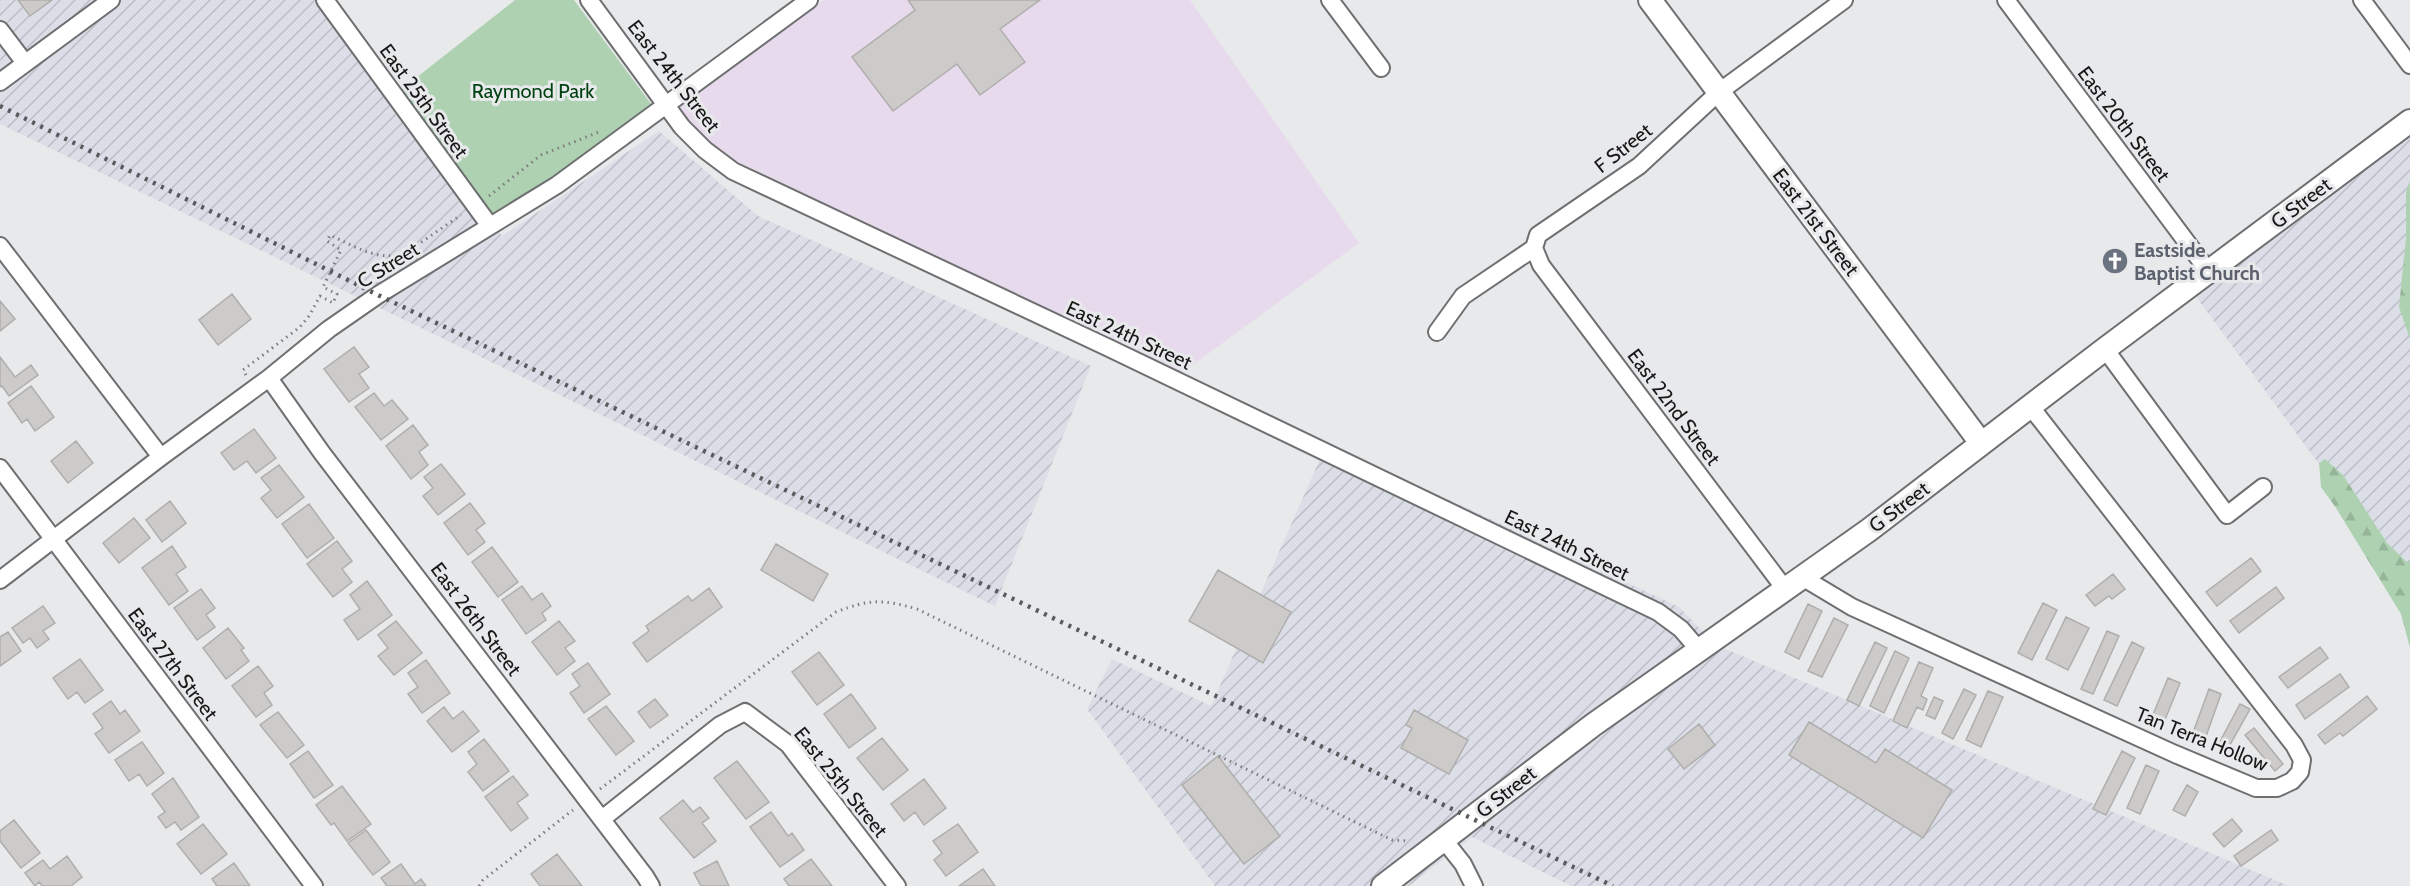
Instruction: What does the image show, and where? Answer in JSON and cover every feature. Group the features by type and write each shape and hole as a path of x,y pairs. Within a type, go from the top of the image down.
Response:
{"main road":[{"name":"East 21st Street","path":"1650,0 1981,443"},
{"name":"G Street","path":"1383,886 1593,725 1869,530 2105,349 2410,121"}],"street":[{"path":"0,82 111,0"},
{"name":"East 25th Street","path":"325,0 490,226"},
{"name":"East 24th Street","path":"589,0 682,127 705,150 733,171 1109,348 1658,612 1681,628 1699,650"},
{"name":"C Street","path":"0,580 269,378 358,308 557,185 665,105 786,7 809,0"},
{"path":"1330,0 1381,68"},
{"name":"F Street","path":"1437,332 1463,296 1534,248 1538,235 1639,166 1719,92 1844,0"},
{"name":"East 20th Street","path":"2006,0 2209,272"},
{"path":"2362,0 2410,65"},
{"path":"0,30 25,63"},
{"path":"0,246 161,457"},
{"name":"East 22nd Street","path":"1534,248 1541,265 1793,583"},
{"path":"2105,349 2227,514 2263,487"},
{"name":"East 26th Street","path":"269,378 322,453 651,886"},
{"name":"Tan Terra Hollow","path":"1793,583 1852,607 2175,754 2256,788 2277,788 2292,781 2300,772 2302,760 2294,745 2030,406"},
{"name":"East 27th Street","path":"0,468 314,886"},
{"name":"East 25th Street","path":"602,819 720,724 745,712 788,744 897,886"},
{"path":"1444,840 1463,864 1474,886"}],"path":[{"path":"255,388 243,370 300,327 320,296 333,303 337,294 323,287 341,250 327,242 330,234 369,254 396,256 404,254 475,206 541,155 602,131"},
{"path":"479,886 483,880 587,799 836,612 858,604 888,601 917,609 1392,840 1405,842 1414,835"}],"shaded area":[{"path":"0,0 332,0 502,236 659,131 758,216 1091,366 995,606 0,124"},
{"path":"824,0 1190,0 1359,243 1179,375 735,160 708,142 677,110"},
{"path":"2410,134 2410,588 2194,294"},
{"path":"1327,443 1679,607 1716,645 2289,886 1571,886 1472,837 1409,886 1215,886 1087,709 1112,659 1211,706"}],"green space":[{"name":"Raymond Park","path":"515,0 574,0 654,108 490,219 398,92"},
{"path":"2410,180 2410,339 2399,307 2406,238 2406,193"},
{"path":"2325,459 2343,475 2387,543 2407,562 2410,561 2410,648 2401,614 2321,487 2319,463"}],"building":[{"path":"18,0 52,0 30,16"},
{"path":"908,0 1040,0 1000,29 1025,62 980,95 957,64 893,111 852,57 915,10"},
{"path":"232,294 251,319 218,345 199,320"},
{"path":"0,301 15,319 0,331"},
{"path":"354,347 369,367 359,374 369,388 349,402 324,369"},
{"path":"0,357 15,377 31,365 38,375 9,396 2,386 0,387"},
{"path":"31,386 54,417 35,431 27,419 22,423 8,403"},
{"path":"374,393 384,406 392,400 408,419 381,440 355,407"},
{"path":"413,425 428,445 419,452 428,465 411,479 386,446"},
{"path":"254,429 276,458 256,473 247,461 234,470 221,453"},
{"path":"76,441 93,463 68,483 51,461"},
{"path":"441,464 465,494 438,515 423,496 433,488 424,477"},
{"path":"279,465 304,497 277,518 261,498 271,490 261,478"},
{"path":"170,501 186,523 162,542 146,520"},
{"path":"470,503 485,523 476,530 485,542 468,555 444,523"},
{"path":"309,504 334,538 307,558 282,524"},
{"path":"134,518 150,538 119,563 103,543"},
{"path":"337,541 352,561 342,569 352,582 333,597 307,564"},
{"path":"776,544 828,574 813,601 761,570"},
{"path":"172,546 186,567 176,574 188,591 169,605 142,568"},
{"path":"492,547 518,582 498,597 472,562"},
{"path":"2251,558 2261,571 2217,606 2206,592"},
{"path":"1218,570 1291,612 1263,663 1189,621"},
{"path":"2113,574 2125,589 2112,599 2109,596 2095,606 2086,595"},
{"path":"367,581 392,615 358,640 344,620 360,609 350,595"},
{"path":"522,586 532,600 542,593 551,606 542,613 546,620 526,634 502,600"},
{"path":"2276,587 2284,598 2239,633 2230,621"},
{"path":"709,588 722,607 647,662 633,643 649,631 646,626 688,596 692,601"},
{"path":"201,589 215,608 206,615 215,627 197,640 174,608"},
{"path":"2043,603 2057,610 2032,660 2018,653"},
{"path":"1808,604 1822,611 1799,659 1785,652"},
{"path":"43,606 55,623 43,631 49,639 37,648 30,638 23,643 12,628"},
{"path":"2066,617 2089,628 2068,670 2046,659"},
{"path":"1834,618 1848,625 1822,677 1808,671"},
{"path":"396,621 422,653 394,675 378,656 388,648 378,635"},
{"path":"559,621 575,641 565,648 575,661 557,675 532,642"},
{"path":"228,628 244,648 241,650 249,661 226,679 203,648"},
{"path":"2107,631 2119,636 2093,694 2081,689"},
{"path":"8,632 21,651 0,666 0,637"},
{"path":"1875,642 1887,648 1859,706 1847,700"},
{"path":"2132,642 2144,648 2117,706 2104,700"},
{"path":"2320,647 2328,658 2288,688 2279,677"},
{"path":"1895,651 1909,658 1884,713 1870,706"},
{"path":"819,652 844,685 817,705 792,672"},
{"path":"80,659 103,690 85,703 77,692 68,699 53,678"},
{"path":"426,660 450,693 422,713 408,694 418,687 408,673"},
{"path":"1919,662 1933,668 1921,696 1927,699 1923,710 1917,707 1907,728 1893,721"},
{"path":"588,663 610,694 584,713 570,693 580,686 572,674"},
{"path":"258,666 273,686 264,693 272,705 256,717 232,686"},
{"path":"2340,674 2349,687 2305,719 2296,705"},
{"path":"2168,678 2180,683 2162,727 2150,722"},
{"path":"1964,689 1976,695 1953,739 1942,733"},
{"path":"2209,689 2221,694 2204,742 2191,738"},
{"path":"1988,691 2003,697 1981,747 1966,740"},
{"path":"851,694 876,728 849,748 824,714"},
{"path":"2367,696 2377,709 2343,736 2340,733 2325,744 2318,735"},
{"path":"1934,697 1943,701 1935,719 1926,715"},
{"path":"655,699 668,715 650,728 638,712"},
{"path":"111,701 120,714 125,710 140,731 109,753 95,734 103,728 93,714"},
{"path":"2240,704 2250,709 2226,752 2217,747"},
{"path":"606,706 634,741 616,755 588,719"},
{"path":"444,707 453,719 463,711 479,731 452,752 427,721"},
{"path":"1414,710 1468,740 1449,774 1401,748 1412,728 1406,725"},
{"path":"278,712 304,745 287,758 260,725"},
{"path":"1809,722 1876,763 1885,749 1952,790 1923,838 1789,755"},
{"path":"1699,724 1715,745 1684,769 1668,749"},
{"path":"2254,728 2283,764 2275,771 2245,735"},
{"path":"882,738 908,770 883,790 857,758"},
{"path":"484,739 509,771 483,791 468,772 477,764 468,752"},
{"path":"142,742 164,773 147,786 139,774 129,781 115,760"},
{"path":"308,751 333,785 314,798 290,764"},
{"path":"2122,751 2135,758 2106,815 2093,809"},
{"path":"1218,756 1280,836 1244,864 1182,785"},
{"path":"737,761 769,802 746,819 714,778"},
{"path":"2146,765 2159,771 2140,814 2127,808"},
{"path":"513,776 528,795 517,803 528,818 511,831 485,797"},
{"path":"173,778 199,817 181,830 175,822 166,828 158,817 165,812 152,794"},
{"path":"924,779 946,808 924,825 915,812 904,821 891,804"},
{"path":"2187,785 2198,792 2185,816 2173,810"},
{"path":"342,786 371,824 347,841 334,823 331,825 316,805"},
{"path":"683,800 693,812 700,807 709,818 702,823 716,841 694,858 660,818"},
{"path":"771,812 788,836 792,833 804,850 780,867 750,827"},
{"path":"2232,819 2242,831 2224,847 2213,834"},
{"path":"14,820 40,853 21,868 0,841 0,831"},
{"path":"203,824 227,854 201,874 177,844"},
{"path":"958,824 978,852 946,876 934,860 942,853 933,841"},
{"path":"366,830 390,862 373,875 348,843"},
{"path":"2271,830 2278,840 2241,866 2234,856"},
{"path":"557,854 582,886 540,886 531,874"},
{"path":"67,856 82,877 71,886 42,886 39,882 35,886 25,873 43,860 50,869"},
{"path":"811,859 832,886 789,886 784,879"},
{"path":"717,861 729,886 701,886 694,873"},
{"path":"234,863 250,886 217,886 212,879"},
{"path":"401,864 415,884 421,879 426,886 387,886 381,878"},
{"path":"983,869 995,886 959,886"}],"railway":[{"path":"0,106 378,295 1613,886"}],"place":[{"name":"Eastside Baptist Church","path":"2115,261"}]}
